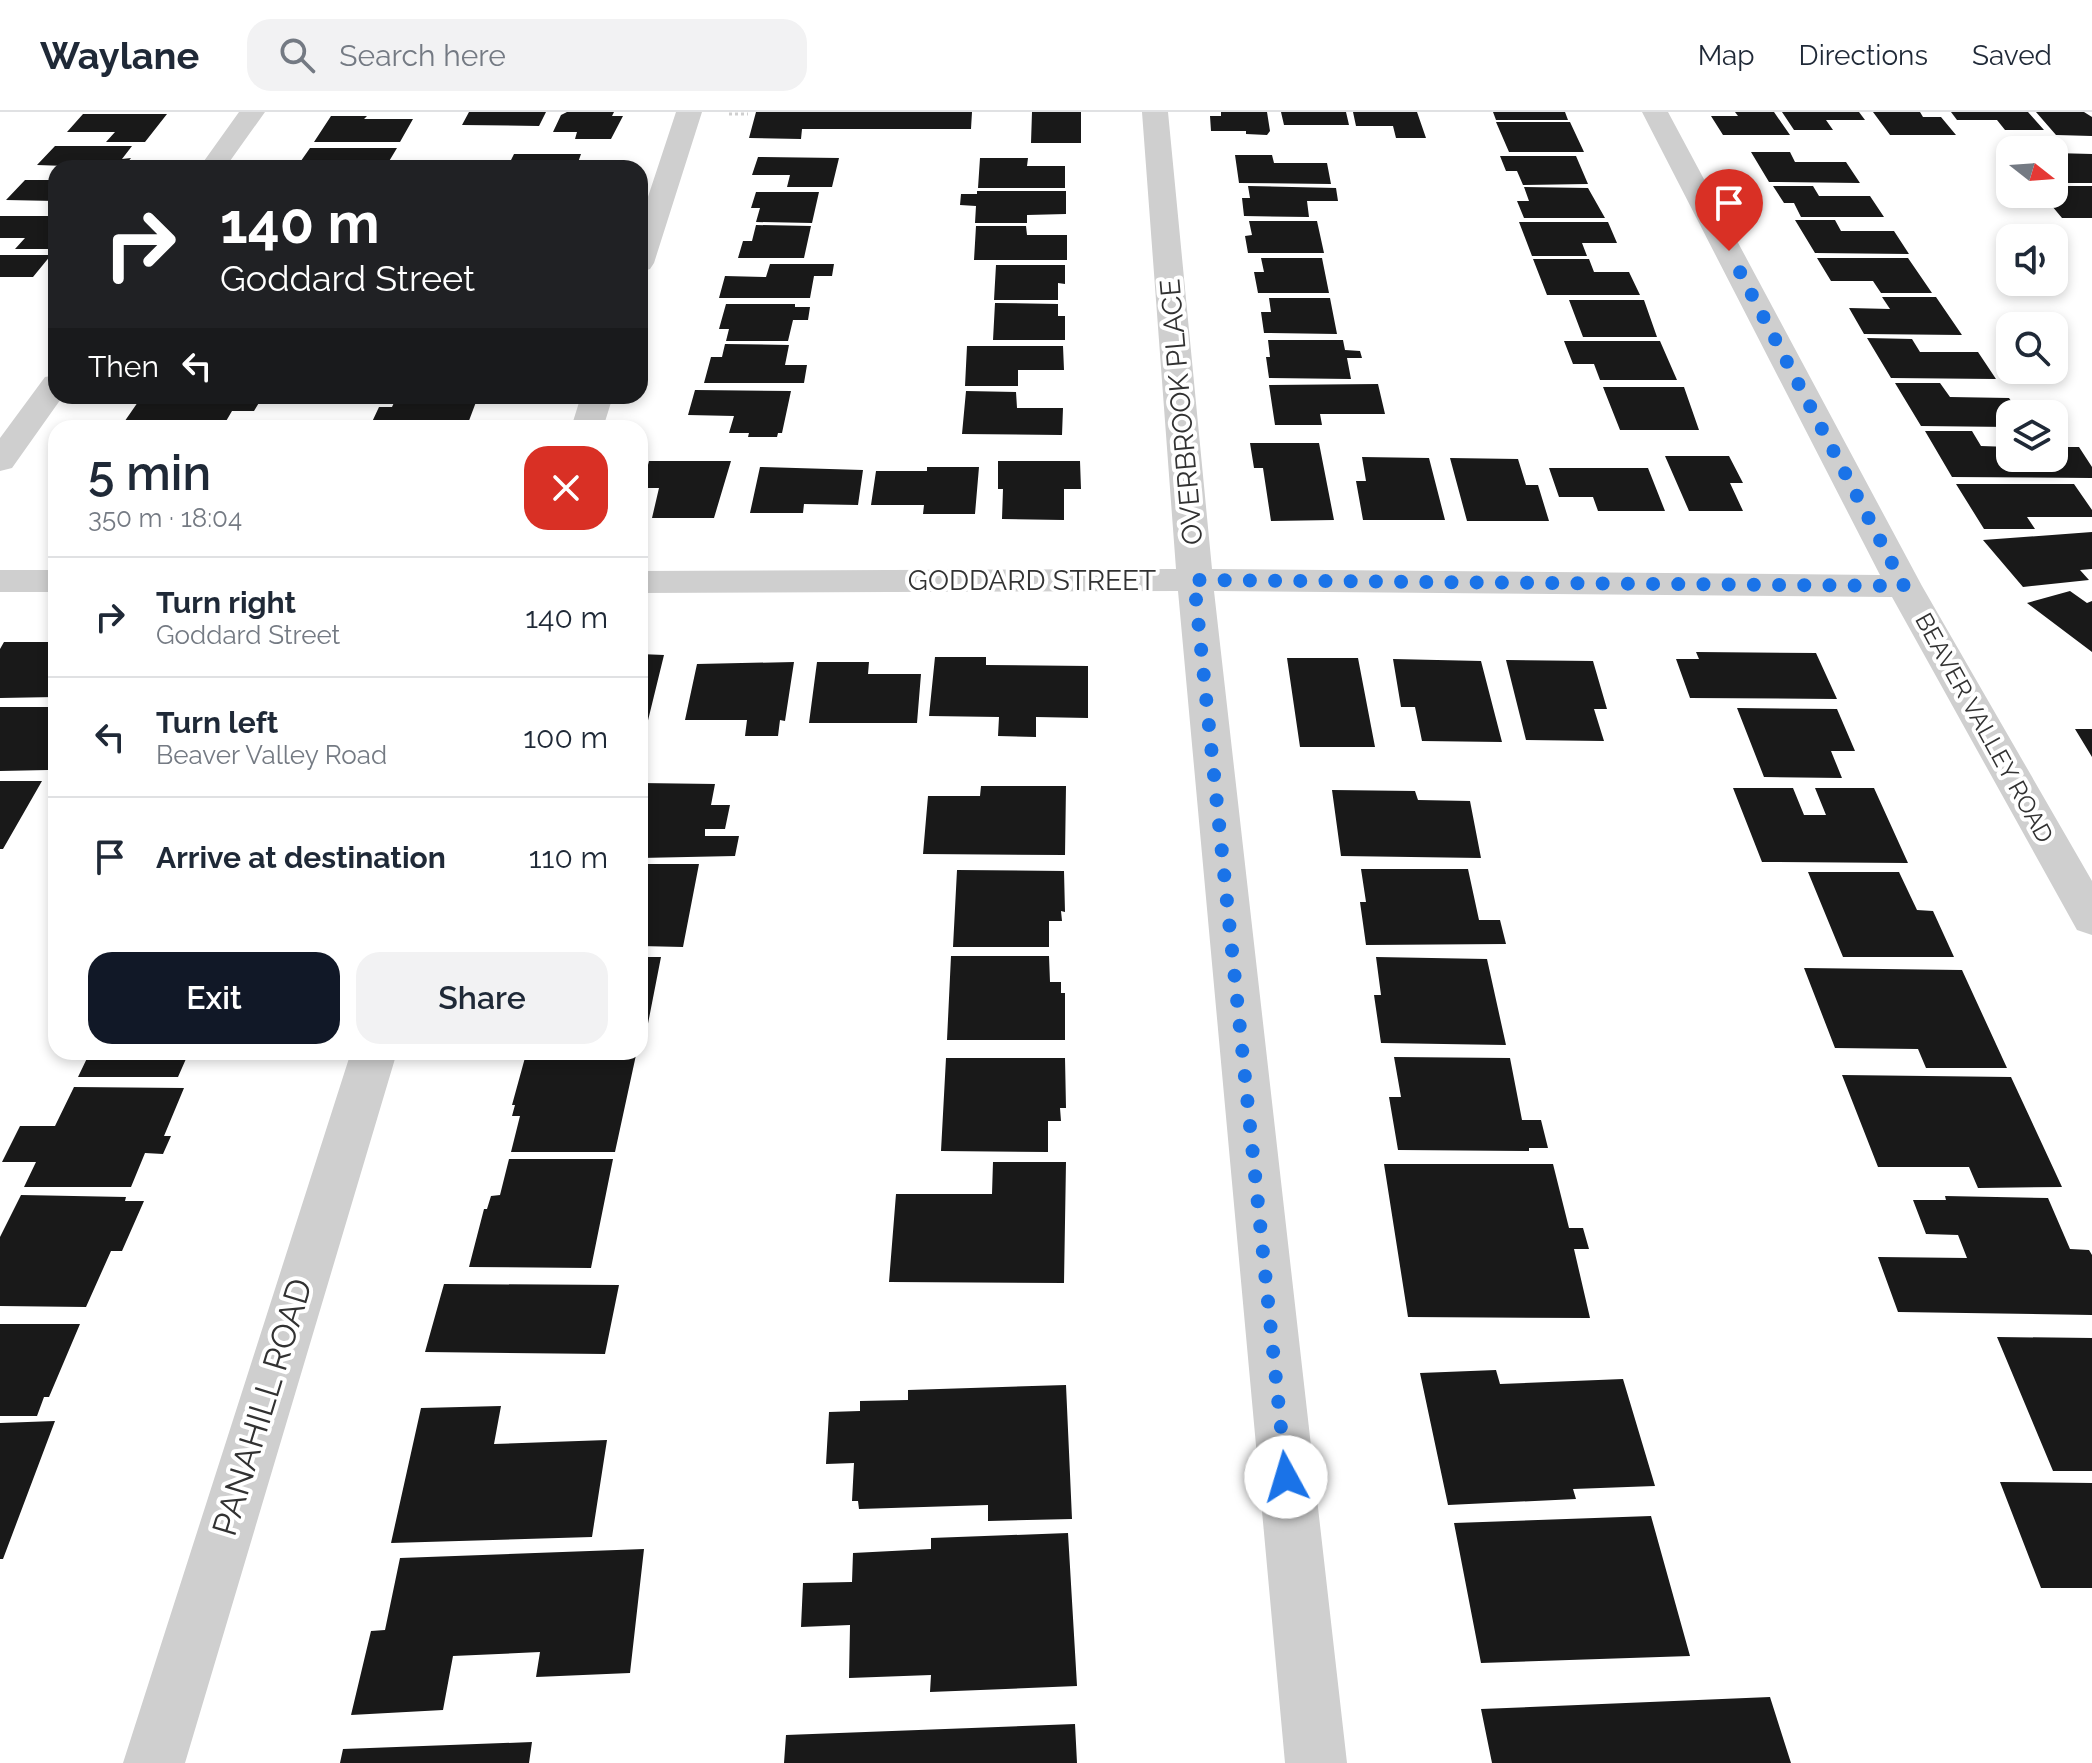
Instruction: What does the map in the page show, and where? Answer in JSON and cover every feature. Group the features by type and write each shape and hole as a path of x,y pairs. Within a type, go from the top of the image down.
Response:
{"street":[{"path":"218,160 252,112"},
{"path":"648,238 689,112"},
{"name":"OVERBROOK PLACE","path":"1155,112 1194,580 1316,1763"},
{"name":"BEAVER VALLEY ROAD","path":"1655,112 1904,586 2092,919"},
{"path":"0,461 48,395"},
{"name":"GODDARD STREET","path":"648,582 1194,580 1904,586"},
{"path":"0,581 48,581"},
{"name":"PANAHILL ROAD","path":"154,1763 371,1060"}],"building":[{"path":"469,112 546,112 539,126 462,125"},
{"path":"567,112 614,112 612,116 623,116 611,139 575,139 577,132 553,132 561,115"},
{"path":"756,112 972,112 971,129 802,129 801,139 749,138"},
{"path":"1032,112 1081,112 1081,143 1031,143"},
{"path":"1221,112 1267,112 1270,131 1267,135 1246,134 1246,131 1211,131 1210,116 1221,116"},
{"path":"1281,112 1346,112 1349,125 1284,125"},
{"path":"1353,112 1417,112 1426,138 1396,138 1393,126 1356,126"},
{"path":"1493,112 1565,112 1568,120 1496,120"},
{"path":"1735,112 1774,112 1790,135 1723,135 1711,116 1738,116"},
{"path":"1782,112 1859,112 1865,120 1826,120 1833,130 1794,130"},
{"path":"1873,112 1920,112 1923,117 1941,117 1956,135 1890,135"},
{"path":"1951,112 2028,112 2044,130 2005,130 1997,120 1957,120"},
{"path":"2036,112 2084,112 2092,117 2092,136 2056,135"},
{"path":"83,114 167,114 145,142 106,142 115,132 67,132"},
{"path":"331,116 413,119 400,142 314,142"},
{"path":"1496,122 1570,122 1584,152 1509,152"},
{"path":"55,146 132,146 122,159 131,158 129,160 48,160 48,165 37,165"},
{"path":"310,148 397,148 390,160 302,160"},
{"path":"1751,152 1790,152 1795,162 1846,162 1860,183 1769,182"},
{"path":"2068,153 2092,154 2092,183 2068,183"},
{"path":"514,154 581,154 579,160 511,160"},
{"path":"1235,155 1272,155 1274,163 1327,163 1331,184 1239,183"},
{"path":"1500,156 1576,156 1588,184 1523,185 1517,171 1506,171"},
{"path":"758,157 839,158 832,187 787,187 790,175 752,175"},
{"path":"980,158 1028,158 1027,166 1065,166 1065,188 978,188"},
{"path":"25,180 48,180 48,201 6,200"},
{"path":"1248,186 1336,188 1338,201 1307,201 1309,217 1244,216 1242,198 1250,198"},
{"path":"1773,186 1813,186 1819,196 1870,196 1884,217 1801,217 1794,203 1784,203"},
{"path":"2068,186 2092,186 2092,218 2062,218 2054,208 2068,208"},
{"path":"1524,187 1588,188 1605,218 1524,218 1517,201 1529,201"},
{"path":"977,191 1066,191 1066,214 1027,215 1027,223 975,223 976,206 960,205 961,194 977,194"},
{"path":"756,192 819,192 812,223 756,222 760,208 751,208"},
{"path":"0,216 48,216 48,249 15,249 25,238 0,238"},
{"path":"1795,220 1835,220 1841,231 1894,231 1909,254 1815,253"},
{"path":"1249,221 1317,221 1324,253 1248,253 1245,236 1252,235"},
{"path":"1519,222 1608,222 1617,243 1582,243 1587,256 1532,256"},
{"path":"756,225 811,226 804,258 738,258 743,241 752,241"},
{"path":"976,226 1026,226 1027,235 1067,235 1067,260 974,260"},
{"path":"0,255 48,255 33,277 0,277"},
{"path":"1261,258 1322,258 1329,293 1258,293 1254,272 1264,272"},
{"path":"1817,258 1908,258 1932,293 1881,293 1873,281 1831,281"},
{"path":"1533,259 1589,259 1594,272 1629,272 1640,295 1547,295"},
{"path":"770,264 834,264 832,276 814,276 810,298 719,298 725,276 766,277"},
{"path":"996,265 1065,265 1065,284 1058,283 1058,300 994,300"},
{"path":"1882,297 1936,297 1962,335 1864,334 1849,308 1890,309"},
{"path":"1269,298 1330,298 1337,334 1264,333 1261,312 1271,312"},
{"path":"1569,300 1644,300 1657,337 1583,337"},
{"path":"995,303 1058,304 1058,316 1065,316 1065,340 993,340"},
{"path":"726,304 795,304 795,307 810,307 808,320 793,320 788,341 726,341 729,329 719,329"},
{"path":"1867,338 1912,339 1920,352 1978,352 1996,379 1891,378"},
{"path":"1268,340 1343,340 1345,350 1360,351 1362,358 1347,358 1351,379 1269,378 1266,357 1270,357"},
{"path":"1564,341 1660,341 1677,380 1600,380 1594,364 1573,364"},
{"path":"725,344 789,345 785,365 807,365 804,383 704,383 711,357 722,357"},
{"path":"967,346 1063,346 1064,370 1018,370 1018,386 965,386"},
{"path":"1895,383 1940,383 1950,397 2010,400 1996,400 1996,427 1921,426"},
{"path":"1378,384 1385,414 1320,414 1322,425 1275,425 1269,385"},
{"path":"1603,387 1684,387 1699,430 1620,430"},
{"path":"695,390 791,391 782,433 778,433 777,437 748,437 749,433 729,433 734,416 688,415"},
{"path":"966,391 1016,392 1017,408 1063,408 1062,435 962,434"},
{"path":"137,404 258,404 254,411 232,411 227,420 126,420"},
{"path":"393,404 475,404 469,420 373,420 379,407 392,407"},
{"path":"1925,431 1972,431 1981,446 1996,447 1996,472 2068,472 2068,447 2079,447 2092,467 2092,478 1952,477"},
{"path":"1250,443 1319,443 1334,520 1271,521 1263,468 1254,468"},
{"path":"1665,456 1729,456 1743,483 1730,483 1743,511 1689,511"},
{"path":"1362,457 1429,458 1445,520 1363,520 1356,481 1366,481"},
{"path":"1450,458 1518,459 1526,485 1538,485 1549,521 1467,521"},
{"path":"649,461 731,461 714,518 652,518 659,488 648,488"},
{"path":"998,461 1080,461 1081,489 1064,489 1064,520 1002,519 1003,489 998,489"},
{"path":"760,467 863,470 858,505 804,504 803,513 750,513"},
{"path":"927,467 979,467 975,514 923,514 924,505 871,505 876,471 927,471"},
{"path":"1549,468 1648,468 1665,511 1598,511 1593,497 1559,497"},
{"path":"1956,484 2074,484 2092,510 2092,517 2027,517 2035,529 1984,529"},
{"path":"2092,532 2092,569 2080,570 2089,580 2023,587 1983,540"},
{"path":"2070,591 2087,603 2092,601 2092,652 2027,603"},
{"path":"4,642 48,642 48,697 0,698 0,649"},
{"path":"1696,652 1816,653 1837,699 1690,698 1676,659 1699,659"},
{"path":"648,654 664,655 648,720"},
{"path":"935,657 986,657 986,665 1088,666 1088,718 1036,717 1036,737 998,736 999,717 929,716"},
{"path":"1287,658 1358,658 1375,747 1300,747"},
{"path":"1393,659 1481,661 1502,742 1422,741 1415,707 1401,707"},
{"path":"1506,660 1593,661 1607,709 1594,709 1604,741 1526,740"},
{"path":"794,662 785,721 780,720 778,736 745,736 747,720 685,720 697,664"},
{"path":"817,662 869,662 868,674 921,674 917,723 809,723"},
{"path":"0,707 48,707 48,770 0,771"},
{"path":"1737,708 1837,709 1855,751 1831,751 1842,778 1764,777"},
{"path":"2075,729 2092,729 2092,757"},
{"path":"0,781 42,781 3,849 0,849"},
{"path":"648,783 715,784 711,805 730,805 725,829 705,829 705,836 739,836 735,856 648,858"},
{"path":"981,786 1066,786 1065,855 923,854 928,796 980,796"},
{"path":"1733,788 1793,788 1804,815 1826,815 1815,788 1874,788 1908,863 1762,862"},
{"path":"1332,790 1415,791 1418,800 1470,801 1481,858 1341,856"},
{"path":"648,864 699,864 683,947 648,946"},
{"path":"1361,869 1468,869 1479,920 1500,920 1506,944 1366,945 1360,902 1366,902"},
{"path":"957,870 1064,871 1065,912 1061,911 1062,921 1049,921 1049,947 953,947"},
{"path":"1808,872 1899,872 1917,910 1933,911 1954,957 1843,957"},
{"path":"951,956 1049,956 1050,982 1061,982 1061,993 1065,993 1065,1040 947,1040"},
{"path":"648,957 661,957 648,1024"},
{"path":"1376,957 1487,959 1506,1045 1381,1043 1374,995 1381,995"},
{"path":"1804,968 1962,970 2007,1068 1926,1068 1918,1049 1835,1048"},
{"path":"1394,1057 1510,1058 1522,1120 1541,1120 1548,1148 1529,1148 1529,1151 1398,1150 1389,1097 1401,1097"},
{"path":"946,1058 1065,1058 1066,1108 1060,1108 1061,1121 1048,1121 1048,1152 941,1151"},
{"path":"86,1060 185,1060 178,1077 78,1077"},
{"path":"524,1060 635,1060 615,1152 511,1152 520,1116 512,1116 515,1105 512,1105"},
{"path":"1842,1075 2011,1077 2062,1187 1978,1188 1969,1167 1878,1167"},
{"path":"74,1087 184,1088 164,1136 171,1136 163,1154 145,1153 131,1187 24,1187 36,1162 2,1162 20,1126 55,1126"},
{"path":"509,1159 613,1159 591,1268 469,1267 484,1209 487,1209 491,1196 500,1195"},
{"path":"993,1162 1066,1162 1064,1283 889,1282 896,1194 992,1194"},
{"path":"1384,1164 1553,1164 1569,1228 1583,1228 1589,1249 1574,1249 1590,1318 1408,1317"},
{"path":"21,1195 126,1197 125,1201 144,1201 122,1251 111,1251 86,1307 0,1306 0,1237"},
{"path":"1945,1196 2048,1198 2070,1249 2089,1250 2092,1255 2092,1315 1898,1312 1878,1257 1967,1258 1958,1235 1926,1234 1913,1200 1946,1200"},
{"path":"444,1284 619,1285 605,1354 425,1352"},
{"path":"0,1324 80,1324 49,1397 44,1397 37,1416 0,1416"},
{"path":"1997,1337 2092,1338 2092,1471 2053,1471"},
{"path":"1496,1370 1500,1384 1623,1379 1655,1486 1573,1489 1576,1499 1448,1505 1420,1373"},
{"path":"1066,1385 1072,1519 988,1521 988,1505 859,1509 858,1501 852,1501 854,1463 826,1464 829,1412 860,1411 860,1401 908,1400 908,1390"},
{"path":"501,1406 494,1444 607,1440 592,1537 391,1543 421,1408"},
{"path":"55,1421 3,1559 0,1559 0,1423"},
{"path":"2000,1482 2092,1483 2092,1588 2041,1588"},
{"path":"1651,1516 1690,1656 1481,1663 1454,1523"},
{"path":"1068,1533 1077,1686 930,1692 931,1675 849,1678 850,1625 801,1627 803,1583 852,1582 853,1553 931,1549 931,1538"},
{"path":"644,1549 630,1673 536,1677 540,1652 453,1656 443,1710 351,1715 371,1631 385,1630 400,1558"},
{"path":"1770,1697 1791,1763 1492,1763 1481,1709"},
{"path":"1075,1724 1077,1763 784,1763 786,1735"},
{"path":"532,1742 529,1763 340,1763 343,1749"}],"route":[{"path":"1286,1477 1194,580 1904,586 1729,251"}]}
